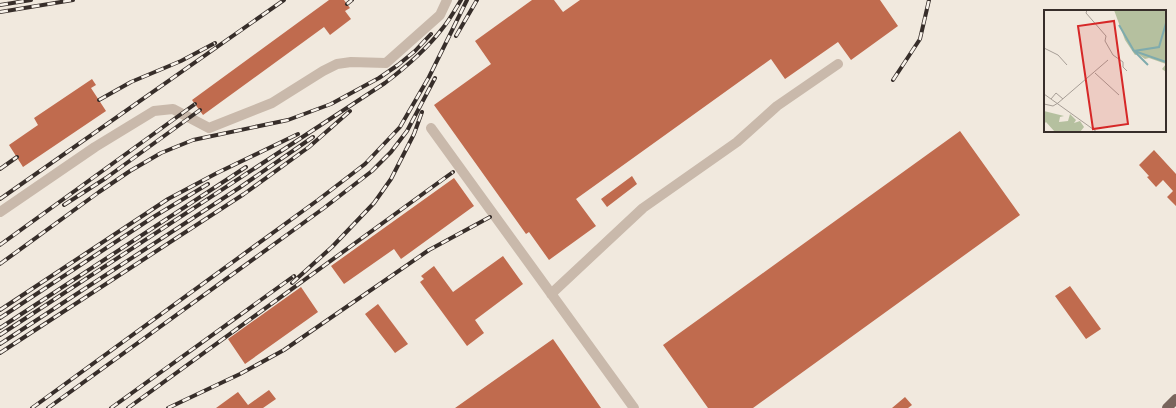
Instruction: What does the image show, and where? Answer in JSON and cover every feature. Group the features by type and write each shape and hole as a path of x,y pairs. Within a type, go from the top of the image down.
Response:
{"main road":[{"path":"1167,408 1176,399"}],"street":[{"path":"0,212 95,147 154,112 173,109 209,128 272,103 336,64 351,62 386,63 440,15 447,0"},
{"path":"551,294 643,208 736,142 777,106 838,64"},
{"path":"431,128 634,408"}],"building":[{"path":"329,0 344,0 350,8 345,11 351,19 330,35 324,27 203,115 192,100"},
{"path":"532,0 554,0 563,12 580,0 880,0 898,26 851,60 838,42 785,79 771,59 576,199 596,226 549,260 529,232 526,234 434,105 491,64 475,41"},
{"path":"92,79 96,85 91,88 106,111 23,167 9,145 38,125 34,118"},
{"path":"960,131 1020,215 753,408 708,408 663,345"},
{"path":"1154,150 1176,174 1176,206 1167,197 1173,191 1163,180 1156,187 1139,165"},
{"path":"632,176 637,184 607,207 601,199"},
{"path":"454,178 474,206 401,259 394,249 344,284 331,266"},
{"path":"503,256 523,284 475,320 484,333 467,346 420,282 424,279 421,276 434,266 453,292"},
{"path":"1070,286 1101,329 1086,339 1055,296"},
{"path":"301,287 318,312 245,364 228,339"},
{"path":"378,304 408,344 395,353 365,314"},
{"path":"553,339 601,408 455,408"},
{"path":"269,390 276,399 263,408 216,408 238,392 248,405"},
{"path":"905,397 912,405 908,408 892,408"}],"railway":[{"path":"0,5 31,0"},
{"path":"0,12 73,0"},
{"path":"0,199 284,0"},
{"path":"347,4 352,0"},
{"path":"0,335 385,83 408,64 436,37 461,0"},
{"path":"32,408 318,200 365,164 400,127 429,77 467,0"},
{"path":"456,36 477,0"},
{"path":"893,80 920,39 929,0"},
{"path":"0,264 99,192 130,171 161,153 193,140 288,120 331,104 379,78 398,65 415,51 431,34"},
{"path":"99,100 131,82 181,61 215,43"},
{"path":"48,408 324,208 372,171 391,152 407,131 435,78"},
{"path":"0,245 195,104"},
{"path":"64,205 106,178 200,110"},
{"path":"0,353 244,194 309,147 350,111"},
{"path":"292,283 332,247 374,203 391,179 414,134 422,112"},
{"path":"0,310 168,199 217,173 298,134"},
{"path":"0,344 239,188 313,137"},
{"path":"0,169 17,157"},
{"path":"0,328 246,167"},
{"path":"128,408 453,172"},
{"path":"0,318 155,216 208,184"},
{"path":"168,408 240,374 284,350 429,250 490,217"},
{"path":"111,408 294,276"}]}
